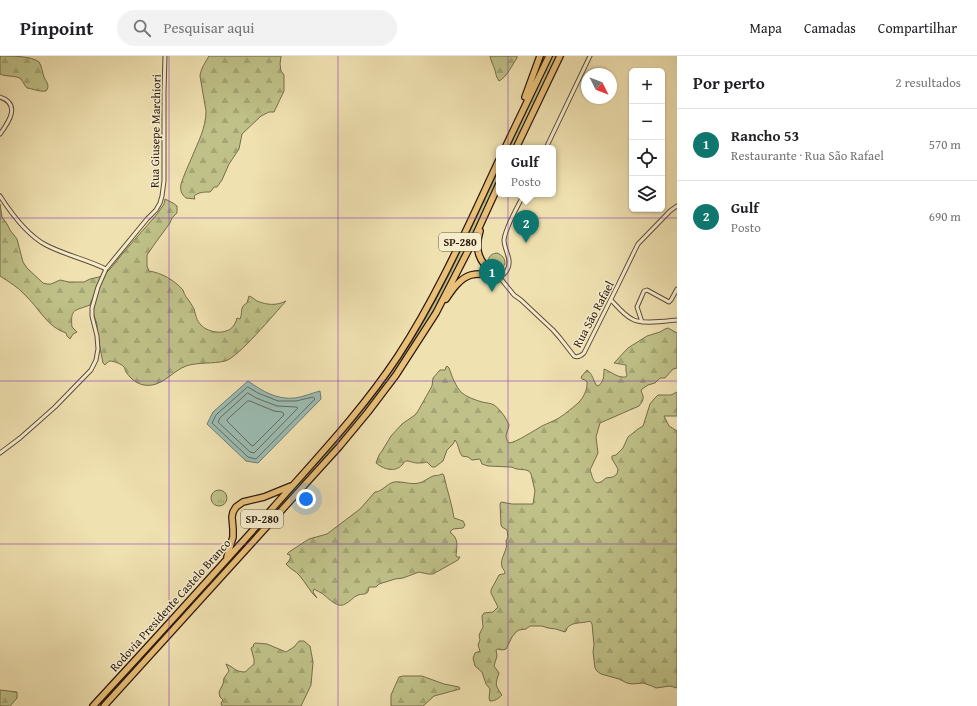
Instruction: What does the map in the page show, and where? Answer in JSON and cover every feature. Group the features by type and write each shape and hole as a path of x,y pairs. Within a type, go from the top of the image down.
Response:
{"highway":[{"path":"514,128 540,56"},
{"path":"506,145 549,56"},
{"path":"517,145 560,56"},
{"name":"Rodovia Presidente Castelo Branco","path":"93,706 338,435 379,383 419,322 448,267 496,166"},
{"name":"Rodovia Presidente Castelo Branco","path":"104,706 339,447 368,412 396,375 436,313 471,245 496,190"},
{"path":"486,210 478,237 478,251 482,262 495,275"},
{"path":"436,313 457,284 470,275 495,275"},
{"path":"226,559 233,537 232,517 236,507 243,502 264,497 293,485"}],"street":[{"name":"Rua Giusepe Marchiori","path":"0,454 55,407 90,370 96,360 98,349 97,336 92,316 92,308 98,287 106,269 156,210 162,196 164,181 164,91 166,56"},
{"path":"547,145 590,56"},
{"path":"0,97 7,100 12,107 7,125 0,134"},
{"path":"0,196 18,221 41,242 106,269"},
{"path":"495,275 505,273 508,268 509,260 505,249 505,235 523,197"},
{"name":"Rua São Rafael","path":"495,275 514,295 553,330 572,354 577,357 581,356 584,353 611,300 638,244 670,211 677,206"},
{"path":"642,322 637,307 644,291 647,290 670,302 677,290"},
{"path":"611,300 632,319 642,322 677,320"}],"green space":[{"path":"0,56 26,57 39,62 48,84 46,91 27,88 21,79 14,76 0,74"},
{"path":"209,56 281,56 280,64 281,71 284,75 284,91 274,112 269,112 261,116 242,134 239,149 217,187 214,187 210,192 202,192 194,196 195,199 186,198 181,192 181,184 205,123 206,111 200,76 202,68"},
{"path":"490,56 517,56 517,58 507,74 499,81"},
{"path":"552,56 557,56 515,145 510,145"},
{"path":"496,175 496,185 448,286 409,351 369,406 337,444 101,706 98,706 359,416 411,343 431,309"},
{"path":"165,199 177,206 177,213 147,255 147,266 149,271 159,273 168,278 183,290 194,309 198,321 203,327 216,332 223,332 232,328 237,318 240,319 242,308 247,303 249,296 257,301 268,304 279,304 286,301 247,344 231,358 220,362 186,366 157,384 144,385 137,383 131,378 121,365 111,361 105,365 103,363 97,332 97,324 93,313 96,290 90,305 73,313 72,327 77,332 73,334 70,339 66,333 48,322 30,300 19,290 0,276 0,204 2,217 17,239 23,262 27,268 43,283 51,284 60,280 69,282 84,282 103,276 158,213 164,204"},
{"path":"497,253 503,257 505,264 501,269 496,270 486,265 491,255"},
{"path":"668,328 677,333 677,368 673,369 665,378 660,378 655,383 642,389 643,399 639,406 600,423 596,437 598,453 590,470 593,479 597,483 617,474 618,469 612,459 612,456 616,455 623,448 628,437 643,426 650,404 658,395 671,395 677,392 677,416 664,416 669,426 677,431 677,688 670,686 656,688 643,683 627,683 601,674 597,671 595,668 593,652 594,645 592,624 590,621 572,624 565,632 542,626 530,626 516,632 506,649 496,650 497,656 494,666 499,673 496,685 502,695 496,700 490,701 490,689 486,684 482,672 475,666 473,658 475,653 480,651 478,645 480,640 479,635 483,627 482,616 484,613 493,612 498,607 491,590 499,575 505,573 501,564 508,537 507,530 501,525 500,504 501,502 512,504 533,504 535,491 531,474 529,471 511,467 488,466 482,464 480,459 472,460 468,457 462,456 455,440 447,450 443,461 435,467 432,467 427,462 417,463 405,461 396,469 389,469 376,463 379,455 391,436 402,424 415,415 432,386 433,378 440,370 445,370 447,366 462,393 482,402 493,404 497,407 509,425 506,438 509,443 520,439 559,418 579,402 587,388 587,382 581,377 587,370 591,373 597,386 602,381 604,369 617,376 626,377 626,365 614,363 628,348 647,336"},
{"path":"443,474 454,518 463,521 465,525 463,528 453,529 450,532 456,540 456,556 460,557 458,560 433,574 419,572 379,584 376,587 369,587 367,593 358,595 342,605 336,604 314,589 313,592 317,598 298,574 286,564 290,559 290,555 287,554 289,552 309,539 327,534 360,509 375,492 380,491 394,482 413,484 423,482 433,476"},
{"path":"219,490 225,492 227,498 225,504 219,506 213,504 211,498 213,492"},
{"path":"299,641 304,641 310,646 313,662 311,685 301,706 222,706 221,703 223,700 220,697 219,692 224,678 229,671 226,664 237,670 245,672 254,664 251,648 255,643 267,644 286,652 294,647"},
{"path":"422,676 444,684 459,687 460,689 434,696 423,706 391,706 391,695 399,677"},
{"path":"0,690 17,692 17,698 10,706 0,706"}],"water":[{"path":"248,381 264,391 282,398 301,397 320,391 321,399 258,463 246,461 207,424 213,412"}],"place":[{"name":"Gulf","path":"526,243"},
{"name":"Rancho 53","path":"492,292"}]}
